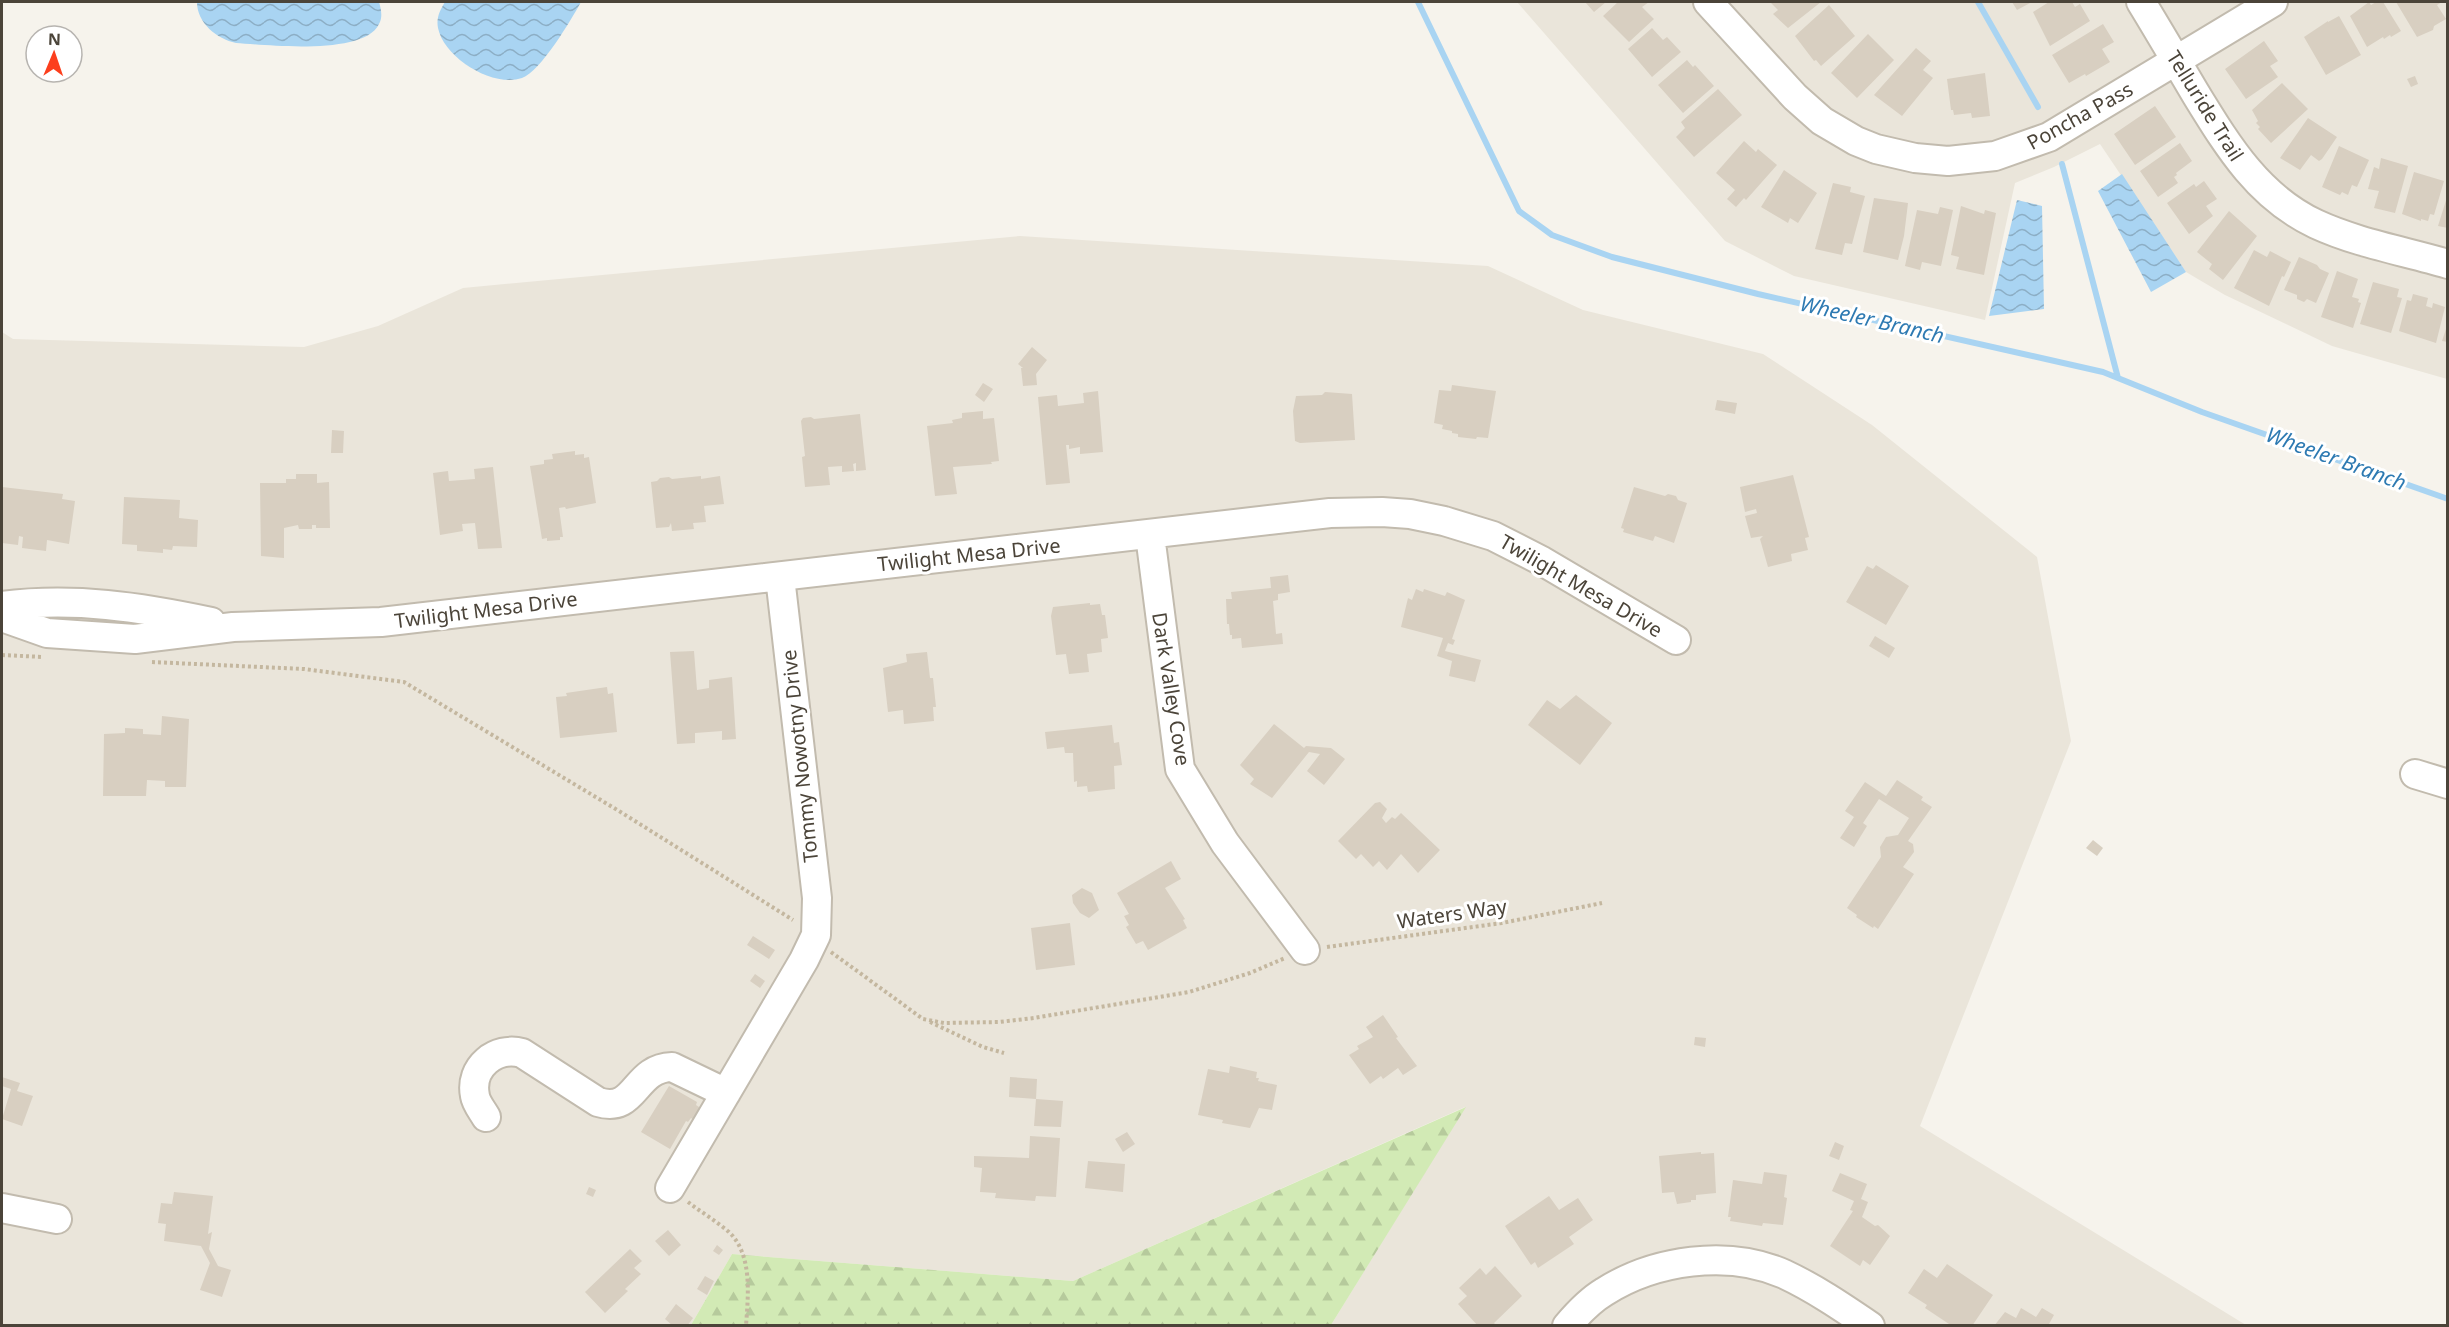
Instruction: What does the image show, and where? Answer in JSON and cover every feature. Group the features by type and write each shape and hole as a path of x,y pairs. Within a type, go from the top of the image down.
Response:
{"street":[{"name":"Poncha Pass","path":"1708,2 1795,98 1822,122 1876,149 1921,159 1964,160 1995,156 2029,146 2070,126 2273,2"},
{"name":"Telluride Trail","path":"2141,2 2230,150 2276,200 2315,224 2448,264"},
{"name":"Twilight Mesa Drive","path":"2,617 47,633 135,639 233,627 381,622 1354,512 1410,514 1478,530 1514,545 1676,640"},
{"name":"Dark Valley Cove","path":"1150,535 1180,769 1225,843 1305,950"},
{"name":"Tommy Nowotny Drive","path":"780,577 817,898 816,935"},
{"name":"Twilight Mesa Drive","path":"2,606 41,601 144,608 233,627"},
{"path":"2415,774 2448,784"},
{"path":"670,1188 804,960 816,935"},
{"path":"486,1117 475,1096 474,1084 479,1070 487,1059 512,1050 522,1053 598,1102 609,1105 625,1101 644,1077 654,1070 672,1067 726,1093"},
{"path":"2,1208 57,1219"},
{"path":"1567,1326 1584,1306 1604,1291 1635,1276 1665,1266 1688,1262 1723,1261 1756,1265 1782,1273 1816,1290 1870,1326"}],"path":[{"path":"2,655 48,657"},
{"path":"141,662 304,669 404,682 629,817 816,935 826,948 847,965 924,1019 983,1047 1004,1053"},
{"name":"Waters Way","path":"924,1019 944,1023 999,1022 1189,992 1250,973 1305,950 1502,923 1602,903"},
{"path":"670,1188 729,1232 739,1245 747,1272 746,1326"}],"shaded area":[{"path":"1517,2 2447,2 2447,379 2332,346 2225,295 2186,272 2100,144 2015,183 1985,320 1794,276 1725,241"},
{"path":"1020,236 1488,266 1583,310 1763,354 1872,425 2037,557 2071,741 1920,1126 2246,1325 1331,1325 1465,1107 1073,1281 732,1254 691,1325 2,1325 2,332 13,339 304,347 378,326 463,288"}],"green space":[{"path":"1466,1107 1331,1325 691,1325 732,1254 1073,1281"}],"water":[{"path":"197,2 379,2 381,16 379,24 370,34 355,41 335,45 290,46 236,43 222,38 209,29 200,17"},
{"path":"445,2 581,2 555,44 538,66 522,78 510,80 497,79 471,68 450,50 438,28 439,14"},
{"path":"2122,174 2186,272 2151,292 2098,191"},
{"path":"2017,200 2042,206 2044,309 1989,316"}],"building":[{"path":"1585,2 1606,2 1594,12"},
{"path":"1618,2 1649,2 1642,7 1654,19 1629,42 1603,16"},
{"path":"1770,2 1821,2 1788,28 1773,14 1778,10"},
{"path":"2012,2 2032,2 2017,10"},
{"path":"2049,2 2072,2 2075,7 2080,4 2090,21 2050,46 2033,12"},
{"path":"2369,2 2371,5 2383,2 2401,31 2391,37 2390,35 2384,39 2383,37 2367,47 2350,16"},
{"path":"2396,2 2442,2 2437,5 2446,19 2434,26 2433,30 2417,37"},
{"path":"1829,5 1855,36 1821,66 1816,60 1814,61 1795,36"},
{"path":"2339,16 2361,55 2326,75 2304,37"},
{"path":"2103,24 2114,42 2102,49 2110,62 2069,83 2052,55"},
{"path":"1652,28 1663,40 1667,37 1681,52 1652,77 1628,49"},
{"path":"1868,34 1894,60 1857,98 1831,73"},
{"path":"2264,41 2278,61 2270,66 2278,77 2246,99 2225,69"},
{"path":"1916,48 1931,61 1923,70 1933,78 1902,116 1874,95"},
{"path":"1687,60 1693,67 1695,65 1714,86 1683,113 1658,85"},
{"path":"1985,73 1990,116 1972,118 1971,113 1954,115 1951,110 1947,79"},
{"path":"2415,76 2418,84 2411,87 2407,79"},
{"path":"2282,83 2308,109 2271,143 2258,129 2260,127 2256,123 2258,121 2252,110"},
{"path":"1718,89 1742,115 1694,157 1676,137 1685,128 1681,122"},
{"path":"2155,106 2176,137 2135,165 2114,134"},
{"path":"2308,118 2337,137 2322,159 2319,161 2311,155 2300,170 2280,158"},
{"path":"1744,141 1756,152 1758,149 1777,165 1746,200 1744,198 1736,207 1727,199 1735,190 1716,173"},
{"path":"2180,143 2192,161 2176,173 2174,177 2178,183 2158,197 2140,171"},
{"path":"2339,146 2369,160 2357,187 2352,185 2348,195 2342,192 2340,195 2322,187"},
{"path":"2381,158 2408,166 2395,213 2374,208 2379,191 2368,189 2374,167 2379,169"},
{"path":"1784,170 1817,193 1798,223 1790,218 1788,223 1761,207"},
{"path":"2414,172 2444,181 2434,215 2430,214 2428,221 2421,219 2421,221 2402,214"},
{"path":"2204,181 2217,199 2206,206 2213,216 2189,234 2167,203 2194,184 2196,187"},
{"path":"1833,183 1851,187 1850,192 1865,196 1852,244 1845,243 1842,255 1815,249"},
{"path":"2448,194 2448,228 2438,226"},
{"path":"1874,198 1908,203 1898,260 1863,252"},
{"path":"1961,206 1984,214 1985,210 1996,213 1984,275 1956,269 1959,257 1951,255"},
{"path":"1940,207 1953,210 1941,266 1922,262 1920,270 1905,266 1917,210 1938,214"},
{"path":"2229,211 2257,236 2223,280 2209,269 2212,264 2197,252"},
{"path":"2254,250 2267,257 2270,251 2291,262 2269,306 2234,288"},
{"path":"2299,257 2329,273 2316,303 2307,299 2304,302 2297,299 2297,295 2284,290"},
{"path":"2337,271 2358,279 2352,297 2359,299 2358,302 2361,303 2353,328 2321,317"},
{"path":"2373,282 2399,289 2397,297 2402,298 2391,333 2360,324"},
{"path":"2413,294 2428,298 2426,306 2432,308 2433,303 2445,307 2436,343 2399,331 2407,300 2411,301"},
{"path":"2448,323 2448,342 2442,341"},
{"path":"1032,347 1047,360 1036,374 1037,385 1023,386 1021,368 1023,368 1018,364"},
{"path":"983,383 993,389 984,402 975,395"},
{"path":"1452,385 1496,391 1488,438 1458,437 1458,434 1452,431 1442,429 1443,425 1434,423 1439,390 1451,391"},
{"path":"1098,391 1103,452 1080,454 1080,447 1069,449 1069,445 1066,445 1070,483 1046,485 1038,397 1057,395 1058,406 1084,403 1083,393"},
{"path":"1325,392 1352,394 1355,440 1300,443 1295,441 1293,411 1296,396 1322,395"},
{"path":"1717,400 1737,403 1735,414 1715,410"},
{"path":"983,411 983,419 994,418 999,461 991,462 992,464 953,467 957,494 935,496 927,426 953,423 952,420 962,418 962,413"},
{"path":"860,414 866,470 856,471 856,463 853,464 854,471 842,472 842,466 828,467 830,485 805,487 802,457 805,456 801,421 803,418"},
{"path":"332,430 344,431 343,453 331,453"},
{"path":"575,451 575,455 584,454 584,458 589,457 596,503 566,509 565,507 559,508 563,537 560,537 560,540 547,541 547,538 542,539 530,466 544,464 544,460 553,459 552,454"},
{"path":"493,467 502,548 478,549 475,523 462,524 463,531 440,535 433,473 448,471 449,481 475,479 474,469"},
{"path":"296,474 317,474 317,483 329,482 330,528 316,528 316,525 312,525 312,529 299,529 298,525 284,528 284,558 261,556 260,483 286,483 286,479 296,479"},
{"path":"1793,475 1809,537 1805,538 1808,550 1791,554 1792,561 1768,567 1760,539 1763,536 1751,538 1745,516 1757,513 1756,509 1745,512 1740,487"},
{"path":"701,476 701,479 720,476 724,504 704,506 706,522 693,523 694,529 672,531 671,523 669,527 656,528 651,482 660,478"},
{"path":"2,487 63,494 62,499 75,501 69,544 47,540 46,551 22,548 23,537 19,536 18,545 2,543"},
{"path":"1634,487 1665,496 1668,494 1676,496 1678,500 1687,503 1674,543 1655,536 1653,541 1623,532 1624,529 1621,528"},
{"path":"124,497 180,500 179,518 198,520 197,547 173,546 172,550 163,549 163,553 137,551 137,545 122,544"},
{"path":"1876,565 1909,586 1886,625 1846,602 1867,566 1873,569"},
{"path":"1288,575 1290,592 1278,594 1278,600 1273,601 1276,634 1282,633 1283,644 1242,648 1241,638 1232,639 1230,635 1226,599 1232,599 1231,592 1271,588 1270,577"},
{"path":"1416,589 1423,592 1424,589 1445,596 1447,592 1465,600 1452,639 1455,640 1453,645 1448,643 1445,651 1481,660 1475,682 1449,676 1452,661 1437,656 1443,638 1401,627 1408,598 1412,600"},
{"path":"1090,603 1090,605 1100,604 1102,615 1105,615 1108,638 1101,639 1102,652 1087,654 1089,672 1069,674 1066,654 1056,655 1051,616 1053,607"},
{"path":"1875,636 1895,648 1889,658 1869,646"},
{"path":"694,651 697,690 709,688 709,680 732,677 736,739 722,740 722,731 695,733 695,743 677,744 670,652"},
{"path":"927,652 936,707 933,707 934,721 904,724 903,710 888,712 883,668 907,662 906,654"},
{"path":"607,687 608,694 613,693 617,732 560,738 556,697 567,696 566,693"},
{"path":"1576,695 1612,723 1580,765 1528,725 1547,700 1560,709"},
{"path":"162,716 189,719 186,787 165,787 165,781 147,780 146,796 103,796 104,734 125,733 125,728 143,729 143,734 161,735"},
{"path":"1274,724 1304,748 1306,746 1331,748 1345,759 1324,785 1307,771 1320,754 1309,752 1272,798 1250,784 1254,779 1240,765"},
{"path":"1112,725 1114,743 1119,742 1122,765 1114,766 1115,789 1088,792 1087,786 1077,787 1077,781 1074,782 1073,753 1065,753 1064,747 1047,749 1045,732"},
{"path":"1897,780 1923,797 1921,800 1932,807 1908,841 1913,844 1914,852 1903,867 1914,874 1878,929 1856,917 1857,915 1847,908 1881,857 1880,847 1886,837 1898,835 1909,818 1879,799 1863,823 1867,826 1854,847 1840,838 1854,817 1845,811 1865,782 1886,796"},
{"path":"1380,802 1387,809 1382,818 1386,823 1401,813 1440,850 1418,873 1401,854 1387,870 1379,861 1373,867 1361,854 1356,859 1338,841 1375,803"},
{"path":"2093,840 2103,848 2097,856 2086,848"},
{"path":"1171,861 1181,879 1165,888 1185,919 1183,920 1187,928 1148,950 1143,941 1136,944 1126,927 1129,925 1124,916 1129,914 1117,893"},
{"path":"1082,888 1092,893 1099,910 1089,918 1080,913 1073,903 1072,895"},
{"path":"1070,923 1075,965 1036,970 1031,928"},
{"path":"753,936 775,950 769,959 747,945"},
{"path":"755,974 765,981 760,988 750,981"},
{"path":"1383,1015 1398,1037 1396,1038 1417,1066 1403,1075 1398,1068 1383,1079 1381,1076 1370,1084 1349,1055 1359,1049 1357,1046 1373,1037 1366,1027"},
{"path":"1695,1037 1706,1038 1705,1047 1694,1045"},
{"path":"1230,1066 1257,1072 1258,1081 1277,1085 1272,1110 1259,1108 1250,1128 1222,1123 1223,1120 1198,1115 1208,1069 1229,1073"},
{"path":"2,1077 20,1083 17,1091 33,1096 22,1126 2,1119 11,1089 2,1086"},
{"path":"1010,1077 1037,1079 1036,1099 1009,1097"},
{"path":"669,1086 697,1102 696,1105 702,1109 695,1121 691,1118 688,1122 686,1121 670,1149 641,1132"},
{"path":"1036,1099 1063,1101 1061,1127 1034,1126"},
{"path":"1127,1132 1135,1144 1123,1152 1115,1139"},
{"path":"1030,1136 1060,1138 1056,1197 1036,1196 1035,1201 995,1198 996,1193 980,1192 982,1168 974,1167 974,1156 1029,1158"},
{"path":"1835,1142 1844,1146 1839,1160 1829,1156"},
{"path":"1701,1152 1701,1154 1714,1153 1716,1193 1696,1195 1696,1200 1677,1204 1674,1192 1662,1193 1659,1156"},
{"path":"1088,1161 1125,1164 1123,1192 1085,1188"},
{"path":"1764,1172 1787,1175 1784,1197 1787,1198 1783,1225 1763,1223 1762,1226 1730,1221 1731,1217 1728,1217 1733,1180 1762,1184"},
{"path":"1840,1173 1867,1184 1861,1199 1868,1202 1862,1217 1875,1226 1878,1225 1890,1236 1870,1265 1863,1260 1860,1266 1830,1246 1853,1211 1850,1210 1854,1201 1832,1191"},
{"path":"589,1187 596,1190 593,1197 586,1194"},
{"path":"174,1192 213,1196 208,1234 212,1232 209,1249 218,1266 231,1270 222,1297 200,1290 210,1263 201,1246 164,1241 166,1224 158,1223 161,1203 172,1204"},
{"path":"1549,1196 1559,1210 1578,1198 1593,1220 1569,1237 1574,1244 1538,1268 1535,1262 1531,1265 1505,1226"},
{"path":"668,1230 681,1245 669,1256 655,1241"},
{"path":"717,1245 723,1250 719,1255 713,1251"},
{"path":"630,1249 642,1261 634,1268 641,1274 625,1289 628,1291 605,1313 585,1292"},
{"path":"1947,1264 1993,1295 1972,1326 1949,1324 1925,1308 1927,1305 1908,1293 1924,1269 1937,1278"},
{"path":"1495,1266 1522,1296 1494,1323 1497,1326 1478,1326 1458,1304 1467,1296 1459,1288 1480,1268 1486,1275"},
{"path":"705,1276 714,1281 707,1295 697,1289"},
{"path":"676,1304 693,1318 687,1326 673,1326 665,1319"},
{"path":"2021,1308 2036,1317 2042,1308 2054,1315 2049,1324 2052,1326 1994,1326 2005,1312 2016,1318"}],"waterway":[{"name":"Wheeler Branch","path":"1418,2 1519,211 1552,235 1612,257 1758,294 2103,372 2202,412 2448,499"},
{"path":"1978,2 2038,107"},
{"path":"2062,164 2118,378"}]}
